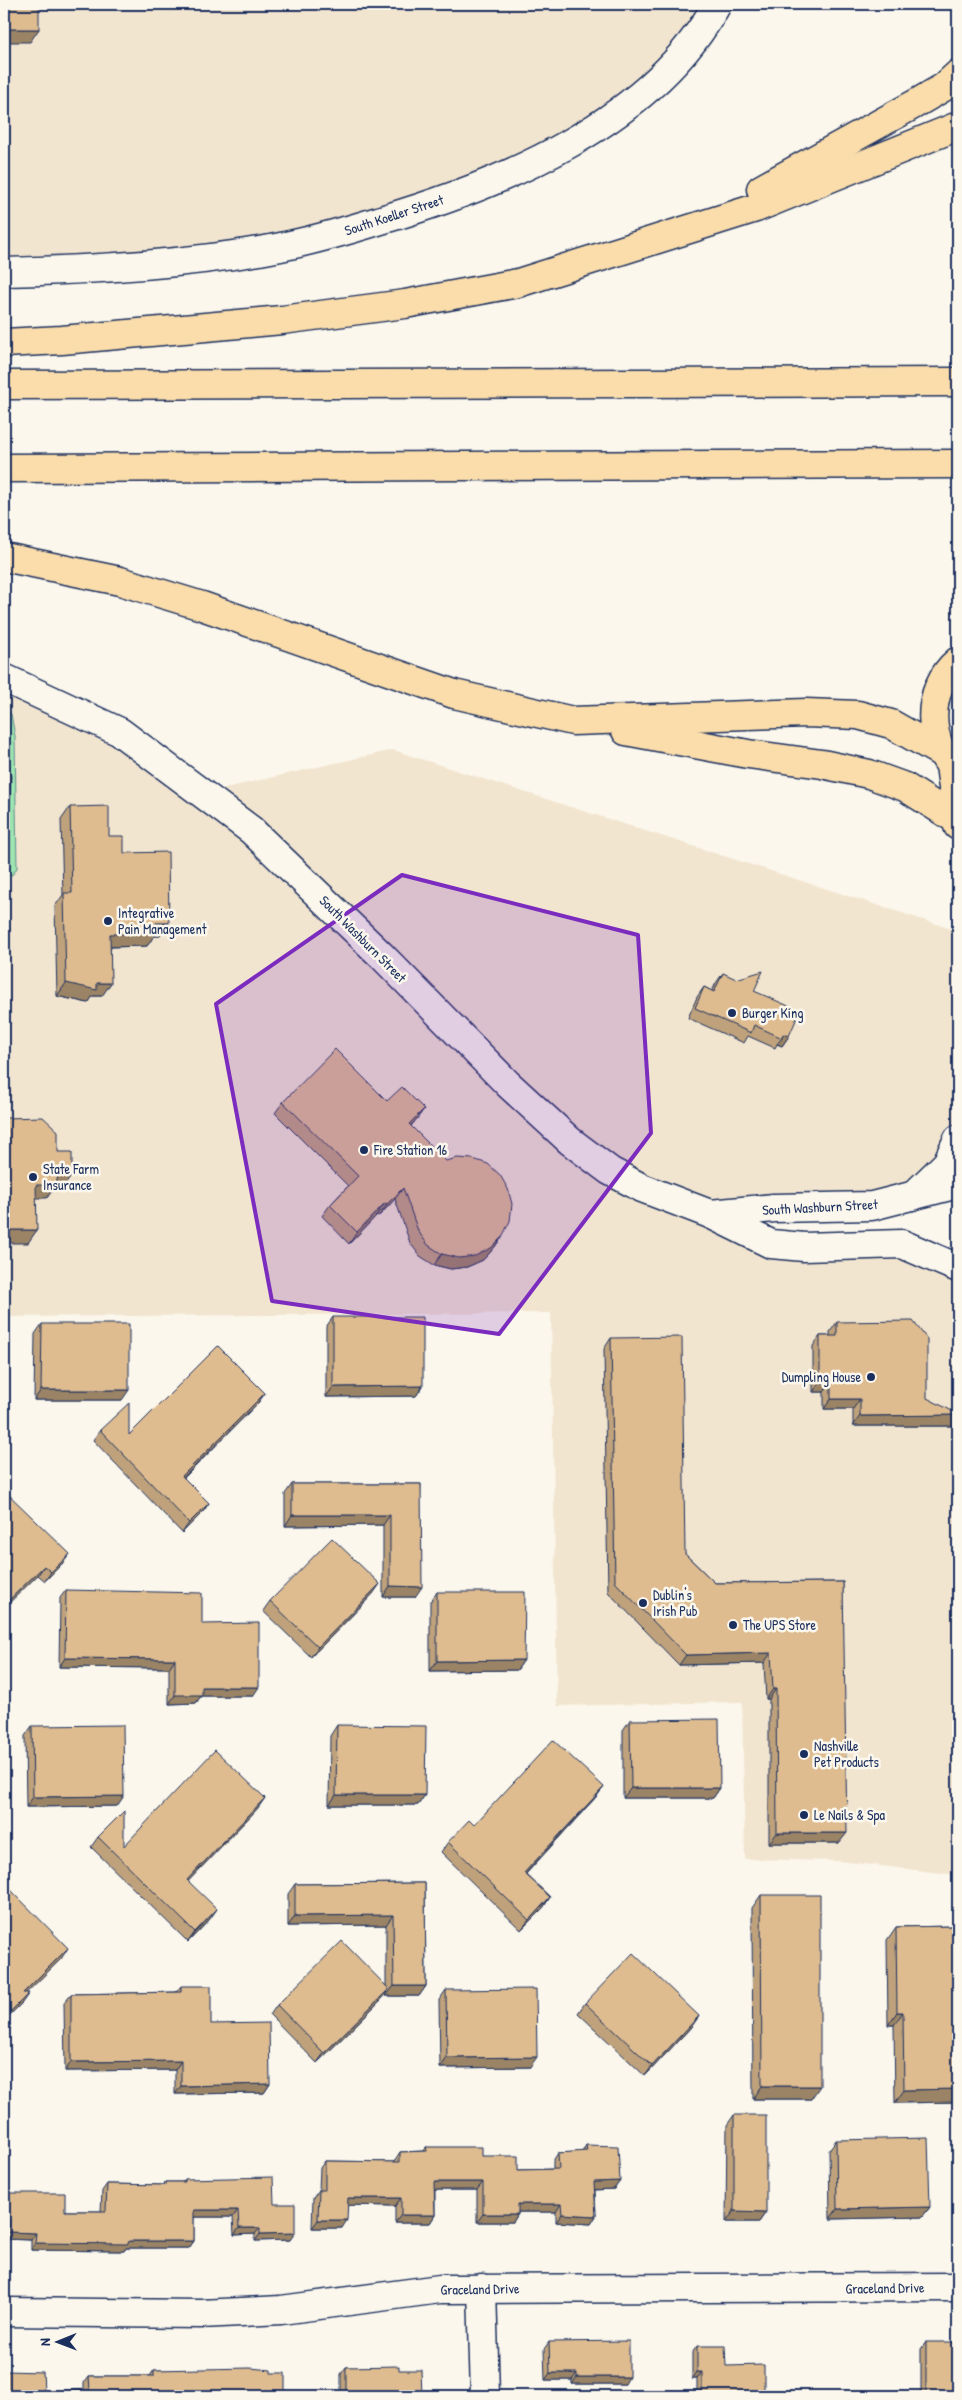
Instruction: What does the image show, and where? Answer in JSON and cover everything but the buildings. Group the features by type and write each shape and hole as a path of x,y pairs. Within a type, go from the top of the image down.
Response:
{"main road":[{"path":"700,225 736,202 807,166 915,104 944,87 958,74"},
{"path":"4,343 62,340 282,320 405,304 518,283 756,208 958,126"},
{"path":"4,385 958,382"},
{"path":"4,468 958,464"},
{"path":"4,557 120,581 202,606 454,694 573,721 748,754 822,764 870,774 905,787 958,823"},
{"path":"958,661 945,676 934,706 933,722 950,764 958,823"},
{"path":"573,721 806,713 858,715 891,724 950,764"}],"street":[{"name":"South Koeller Street","path":"4,272 83,270 179,263 266,250 323,238 482,186 573,143 619,112 683,52 707,22 717,4"},
{"name":"South Washburn Street","path":"4,678 120,732 250,830 287,863 508,1084 570,1141 610,1171 642,1188 710,1214 771,1244 804,1247 902,1244 958,1268"},
{"path":"912,1198 947,1163 958,1139"},
{"name":"South Washburn Street","path":"710,1214 774,1208 872,1206 912,1198 958,1184"},
{"name":"Graceland Drive","path":"4,2312 201,2314 281,2310 440,2289 958,2287"},
{"path":"482,2288 485,2396"}],"highlighted area":[{"path":"402,875 638,935 651,1133 499,1334 272,1301 216,1004"}],"shaded area":[{"path":"4,4 717,4 619,112 323,237 4,272"},
{"path":"4,678 203,793 393,750 958,931 958,1139 912,1198 711,1214 771,1244 843,1246 958,1268 958,1875 838,1861 745,1859 742,1702 557,1706 551,1313 4,1317"}],"green space":[{"path":"4,710 11,714 15,736 17,868 12,875 4,875"}],"place":[{"name":"Integrative Pain Management","path":"108,921"},
{"name":"Burger King","path":"732,1013"},
{"name":"Fire Station 16","path":"364,1150"},
{"name":"State Farm Insurance","path":"33,1177"},
{"name":"Dumpling House","path":"871,1377"},
{"name":"Dublin's Irish Pub","path":"643,1603"},
{"name":"The UPS Store","path":"733,1625"},
{"name":"Nashville Pet Products","path":"804,1754"},
{"name":"Le Nails & Spa","path":"804,1815"}]}
